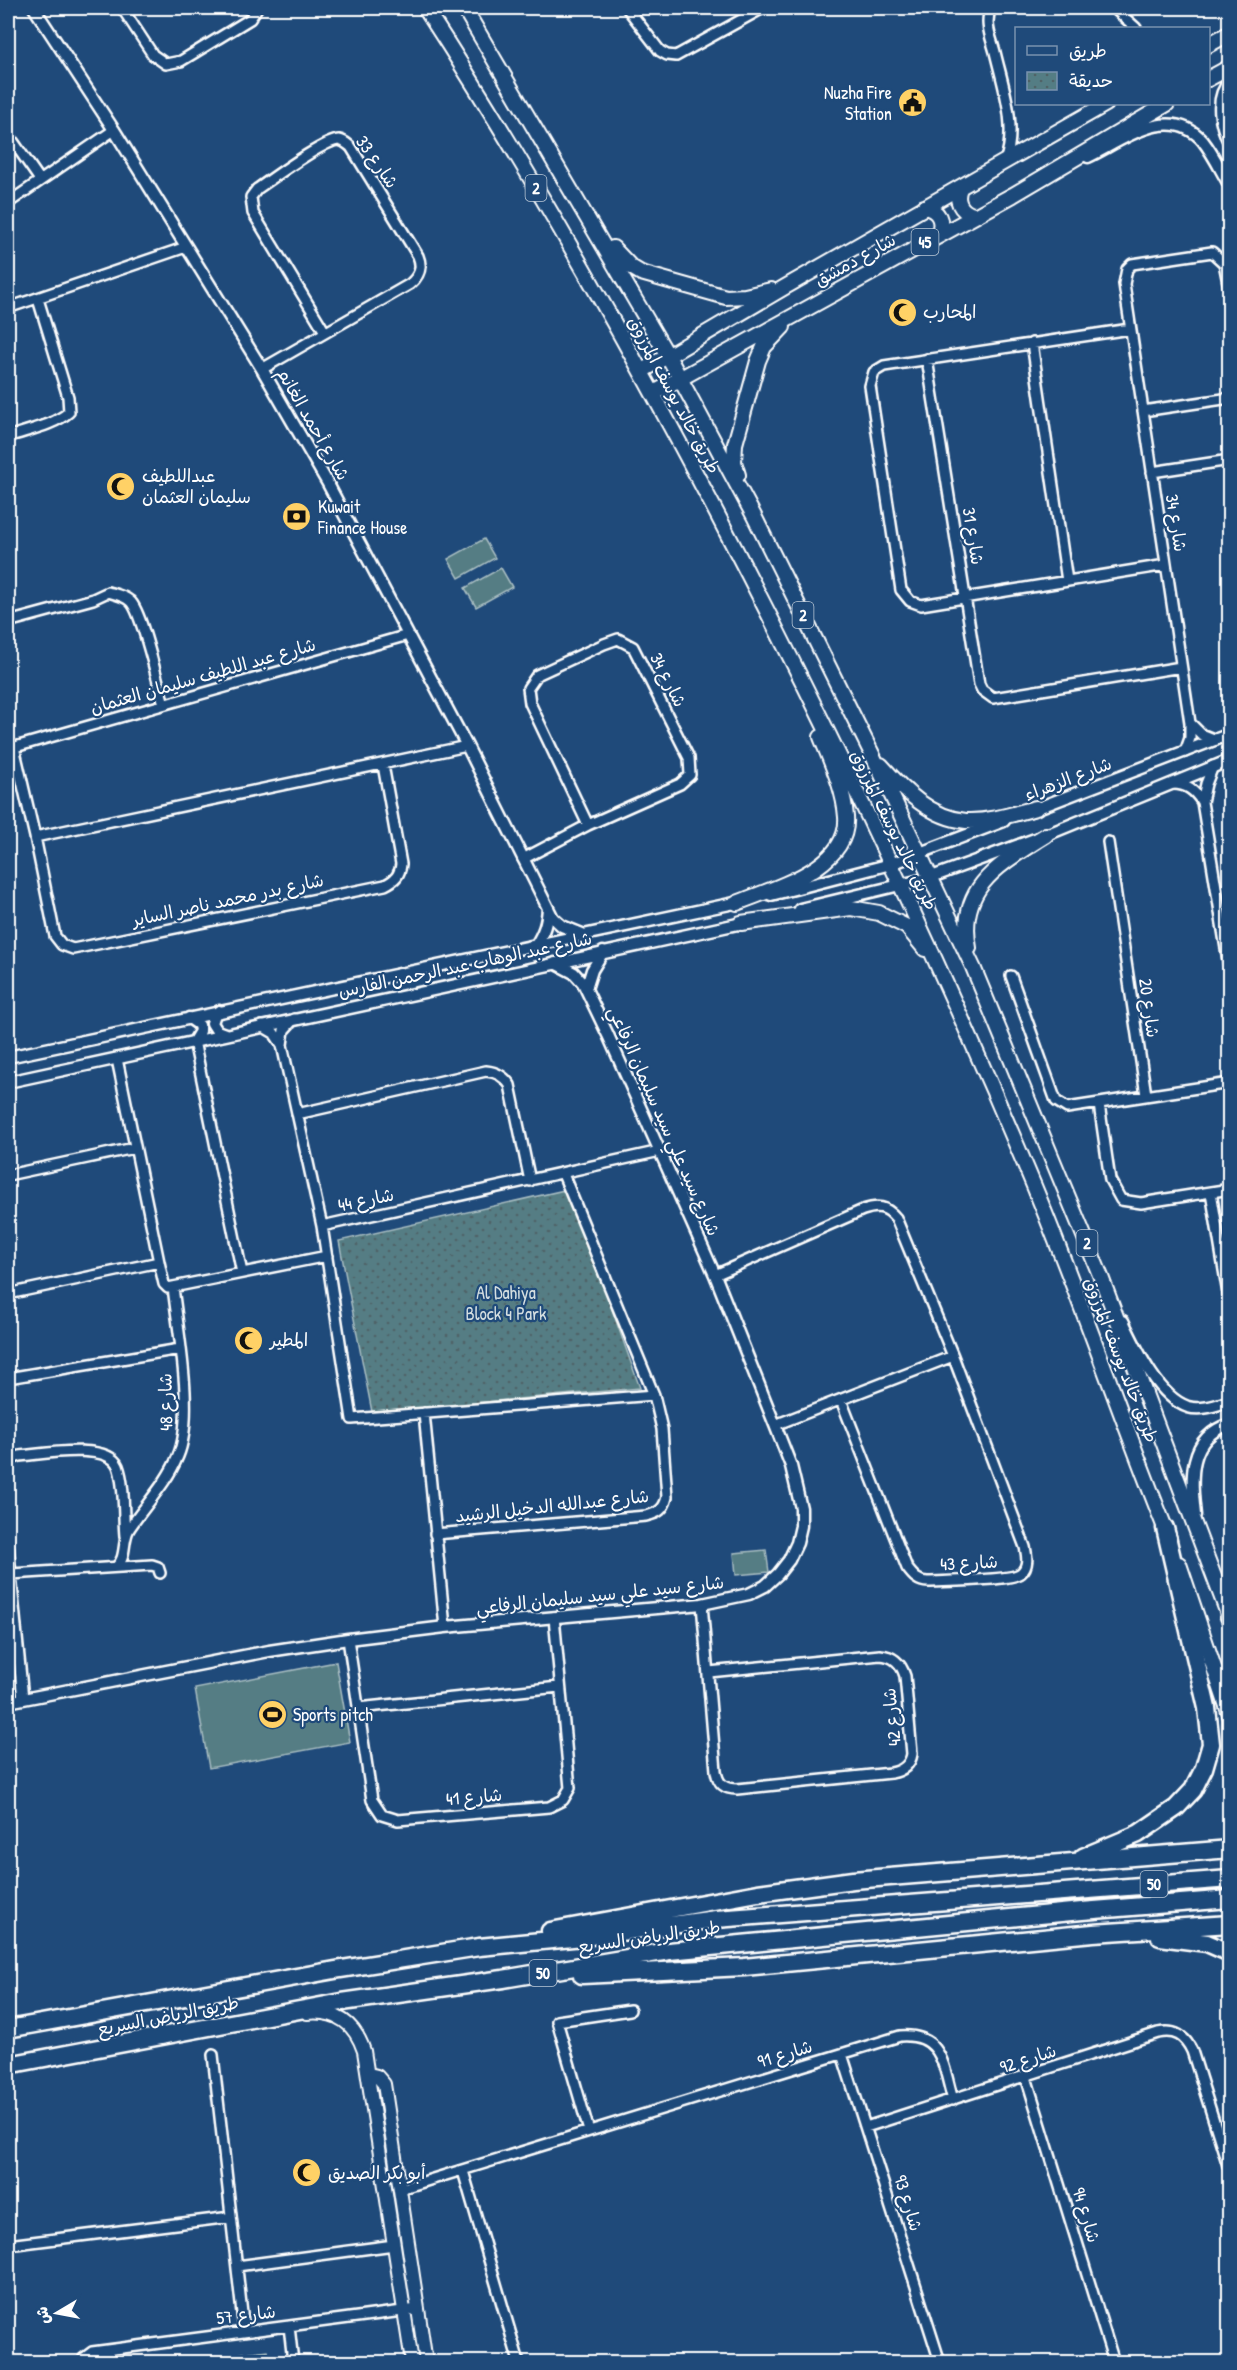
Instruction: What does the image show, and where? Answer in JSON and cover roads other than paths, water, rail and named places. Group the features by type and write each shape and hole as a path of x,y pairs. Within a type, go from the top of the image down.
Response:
{"highway":[{"path":"1066,1864 1138,1834 1176,1808 1193,1790 1211,1744 1207,1708 1165,1528"},
{"path":"479,1947 584,1923 758,1893 853,1880 1230,1849"},
{"path":"1203,1852 1218,1854 1230,1861"},
{"name":"طريق الرياض السريع","path":"8,2029 335,1970 479,1947 583,1937 716,1919 1230,1879"},
{"name":"طريق الرياض السريع","path":"8,2065 400,1992 503,1979 669,1951 1230,1899"},
{"path":"503,1979 744,1966 1093,1933 1222,1924 1230,1917"},
{"path":"1093,1933 1178,1938 1206,1943 1230,1953"}],"main road":[{"name":"طريق خالد يوسف المرزوق","path":"425,8 469,75 566,238 654,393 784,643 901,885 940,969 1043,1209 1186,1580 1230,1715"},
{"name":"طريق خالد يوسف المرزوق","path":"464,8 596,229 668,356 754,516 872,754 973,967 1101,1276 1229,1618"},
{"path":"1210,44 1230,33"},
{"path":"1210,78 1230,66"},
{"name":"شارع دمشق","path":"642,371 1104,105"},
{"name":"شارع دمشق","path":"654,393 973,215 1013,195 1165,105"},
{"path":"960,188 959,205 967,213 973,215"},
{"path":"924,207 933,210 940,217 941,225 938,235"},
{"path":"596,229 631,267 647,275 730,297 785,287"},
{"path":"754,516 735,468 735,444 761,353 774,335 799,312"},
{"path":"736,903 810,873 829,857 841,842 846,819 839,784 784,643"},
{"path":"872,754 901,788 930,810 965,821 997,819 1036,808"},
{"path":"973,967 966,932 972,897 984,880 1013,857 1046,836"},
{"path":"741,923 851,908 879,913 908,927 940,969"},
{"path":"249,2020 312,2013 332,2016 348,2022 358,2034 364,2051 412,2362"},
{"path":"368,2077 377,2076 384,2084 426,2362"}],"street":[{"name":"شارع أحمد الغانم","path":"34,8 114,130 262,369 327,482 467,746 548,908 562,926 583,935"},
{"path":"122,8 153,55 166,64 181,61 250,19 257,8"},
{"path":"627,8 660,51 676,56 763,8"},
{"path":"991,8 987,21 1007,102 1011,137 1005,161"},
{"path":"1114,8 1135,27"},
{"path":"1230,81 1220,98 1223,126 1230,145"},
{"path":"1013,195 1151,126 1171,123 1182,126 1202,140 1230,186"},
{"path":"8,203 114,130"},
{"path":"8,134 40,180"},
{"name":"شارع 33","path":"262,369 410,284 420,272 421,263 351,147 345,141 337,140 320,148 257,189 251,197 253,213 325,332"},
{"path":"1214,157 1214,147 1218,144 1230,145"},
{"path":"8,308 186,247"},
{"name":"شارع 34","path":"1185,752 1190,738 1191,723 1124,284 1127,269 1132,264 1212,252 1224,263 1230,292"},
{"path":"8,437 50,423 69,412 68,397 38,299"},
{"path":"1130,329 884,366 874,372 870,386 901,590 910,601 921,605 1166,564"},
{"path":"1032,343 1067,581"},
{"name":"شارع 31","path":"927,359 967,597 979,684 982,690 993,698 1181,667"},
{"path":"1143,411 1230,398"},
{"path":"1152,472 1230,460"},
{"path":"8,622 93,599 108,592 124,597 131,601 139,617 164,705"},
{"name":"شارع عبد اللطيف سليمان العثمان","path":"11,748 408,635"},
{"name":"شارع 34","path":"524,859 588,825 680,784 690,775 689,758 633,647 618,639 537,675 528,688 530,703 588,825"},
{"path":"1191,723 1201,734 1216,740"},
{"name":"شارع الزهراء","path":"918,855 1230,734"},
{"path":"35,837 467,746"},
{"name":"شارع بدر محمد ناصر الساير","path":"11,748 35,837 55,936 57,941 66,948 73,949 385,885 394,880 400,870 383,765"},
{"path":"929,878 1046,836 1230,760"},
{"path":"1213,766 1202,802 1230,973"},
{"path":"1170,784 1180,784 1189,788 1202,802"},
{"name":"شارع 20","path":"1108,842 1146,1095"},
{"name":"شارع عبد الوهاب عبد الرحمن الفارس","path":"8,1057 736,903 891,864 918,855"},
{"name":"شارع عبد الوهاب عبد الرحمن الفارس","path":"8,1082 741,923 929,878"},
{"path":"536,945 543,934 548,908"},
{"path":"678,915 674,924 681,935"},
{"path":"656,920 663,931 659,940"},
{"path":"586,989 592,970 603,952"},
{"name":"شارع سيد علي سيد سليمان الرفاعي","path":"8,1702 269,1651 348,1639 445,1627 702,1605 749,1594 765,1586 789,1560 797,1543 801,1526 801,1508 791,1466 775,1425 715,1275 586,989 574,973 555,963"},
{"path":"1011,976 1056,1101 1067,1108 1230,1083"},
{"path":"219,1011 215,1014 212,1023 217,1031 226,1034"},
{"path":"189,1018 199,1025 200,1031 195,1041 242,1273"},
{"path":"282,1045 284,1030 295,1019"},
{"path":"262,1026 274,1033 282,1045"},
{"name":"شارع 44","path":"282,1045 322,1227 660,1151"},
{"path":"117,1059 159,1262 164,1284 168,1288 327,1256"},
{"path":"297,1114 486,1071 493,1072 503,1076 510,1085 530,1181"},
{"path":"1099,1104 1110,1180 1121,1200 1141,1203 1230,1189"},
{"path":"8,1175 135,1148"},
{"name":"شارع عبدالله الدخيل الرشيد","path":"435,1534 646,1516 663,1509 667,1497 663,1429 654,1395 563,1174"},
{"path":"1211,1192 1230,1306"},
{"name":"شارع 43","path":"715,1275 863,1210 883,1207 891,1211 896,1218 952,1356 1025,1547 1026,1565 1017,1576 922,1582 912,1575 907,1568 841,1400"},
{"path":"322,1227 352,1419 654,1395"},
{"path":"8,1294 159,1262"},
{"path":"1101,1276 1159,1386 1175,1401 1189,1408 1203,1408 1230,1401"},
{"name":"شارع 48","path":"125,1536 171,1471 179,1455 185,1433 186,1412 173,1287"},
{"path":"8,1378 180,1348"},
{"path":"775,1425 952,1356"},
{"name":"شارع عبدالله الدخيل الرشيد","path":"424,1413 445,1627"},
{"path":"1196,1528 1193,1493 1194,1458 1198,1448 1207,1438 1230,1424"},
{"name":"شارع 48","path":"8,1464 12,1459 31,1455 93,1451 108,1457 118,1467 125,1536 122,1559 116,1567"},
{"path":"8,1544 23,1700"},
{"path":"11,1574 156,1565 160,1573"},
{"name":"شارع 42","path":"702,1605 716,1772 717,1779 724,1787 737,1789 891,1773 904,1768 911,1761 905,1676 902,1667 893,1658 880,1655 709,1672"},
{"name":"شارع 41","path":"348,1639 372,1800 382,1815 388,1819 398,1820 549,1807 563,1800 570,1788 554,1617"},
{"path":"358,1708 560,1687"},
{"path":"589,2131 557,2021 630,2010"},
{"name":"شارع 92","path":"867,2127 1166,2031 1173,2032 1187,2041 1192,2050 1230,2172"},
{"name":"شارع 91","path":"400,2189 900,2036 920,2036 935,2048 940,2056 953,2100"},
{"name":"شارع 93","path":"842,2054 940,2362"},
{"path":"213,2055 244,2331"},
{"name":"شارع 94","path":"1026,2077 1114,2362"},
{"path":"463,2170 519,2362"},
{"path":"8,2244 231,2217"},
{"path":"237,2266 394,2245"},
{"name":"شارع 57","path":"82,2362 92,2352 418,2309"},
{"path":"289,2326 293,2362"}],"place":[{"name":"Nuzha Fire Station","path":"913,103"},
{"name":"المحارب","path":"902,312"},
{"name":"عبداللطيف سليمان العثمان","path":"121,486"},
{"name":"Kuwait Finance House","path":"297,517"},
{"name":"المطير","path":"249,1340"},
{"name":"Sports pitch","path":"272,1715"},
{"name":"أبو بكر الصديق","path":"307,2173"}],"park label":[{"name":"Al Dahiya Block 4 Park","path":"506,1303"}]}
